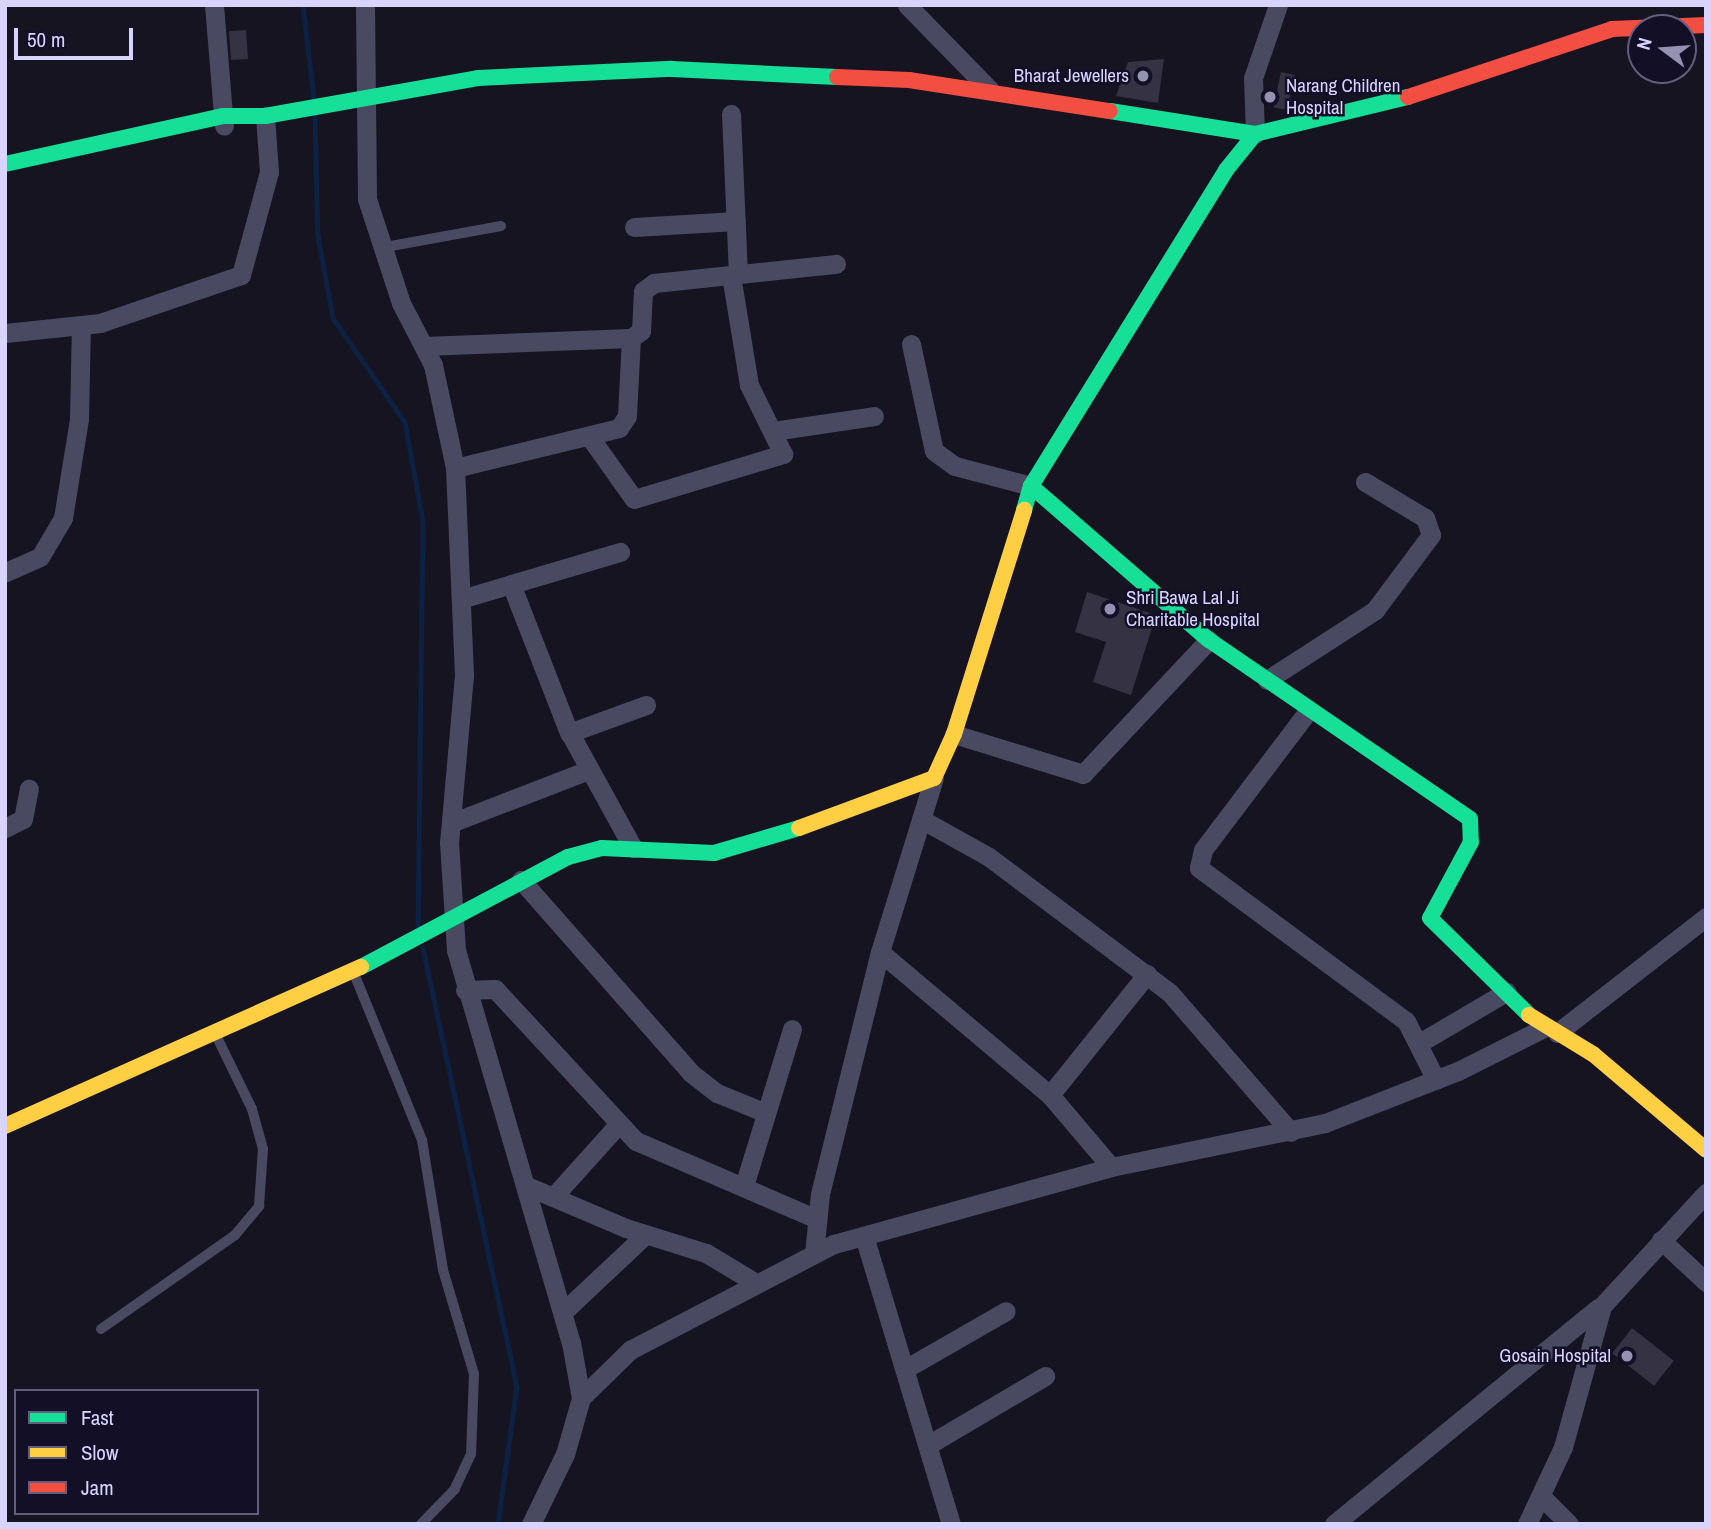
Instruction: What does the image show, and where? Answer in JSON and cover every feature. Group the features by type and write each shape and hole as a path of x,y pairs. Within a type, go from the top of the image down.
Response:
{"street":[{"path":"214,5 228,120"},
{"path":"365,5 363,99 367,199 379,248 424,346 447,408 455,468 464,675 445,923 527,1186 563,1312 581,1398 565,1454 531,1524"},
{"path":"907,5 990,90"},
{"path":"814,1254 816,1218 880,952 934,778 954,734 1031,486 1226,170 1255,134 1253,78 1278,5"},
{"path":"5,164 228,120 273,115 478,78 659,69 990,90 1255,134 1462,84 1612,29 1706,24"},
{"path":"589,436 634,499 778,457 784,449 749,385 734,274 736,221 732,114"},
{"path":"5,333 80,327 244,271 270,172 273,115"},
{"path":"5,174 228,120"},
{"path":"634,227 736,221"},
{"path":"424,346 631,338 641,331 647,286 836,264"},
{"path":"6,572 40,557 63,519 79,419 80,327"},
{"path":"455,468 589,436 624,423 631,338"},
{"path":"911,344 934,451 955,466 1031,486 1209,640 1308,711 1470,819 1471,842 1430,918 1506,992 1551,1030 1593,1054 1706,1150"},
{"path":"773,431 874,416"},
{"path":"1267,680 1375,610 1432,535 1424,518 1365,482"},
{"path":"461,598 620,552"},
{"path":"511,584 569,733 633,848"},
{"path":"954,734 1083,774 1209,640"},
{"path":"569,733 646,705"},
{"path":"1308,711 1203,850 1199,868 1406,1021 1422,1042 1436,1080"},
{"path":"451,823 588,770"},
{"path":"5,1126 399,950 521,880 568,857 633,848 714,853 746,847 934,778"},
{"path":"5,828 23,819 29,789"},
{"path":"921,819 989,857 1147,974 1203,1027 1291,1132"},
{"path":"521,880 691,1073 717,1093 766,1113"},
{"path":"581,1398 630,1350 814,1254 864,1236 1111,1167 1291,1132 1436,1080 1551,1030 1706,917"},
{"path":"880,952 1050,1095 1111,1167"},
{"path":"1050,1095 1147,974"},
{"path":"465,990 495,989 617,1126 654,1151 816,1218"},
{"path":"1422,1042 1506,992"},
{"path":"744,1186 792,1029"},
{"path":"553,1197 617,1126"},
{"path":"527,1186 645,1235 706,1253 756,1283"},
{"path":"1334,1524 1601,1306 1706,1193"},
{"path":"563,1312 645,1235"},
{"path":"864,1236 951,1524"},
{"path":"1661,1240 1706,1282"},
{"path":"1527,1524 1542,1497 1563,1447 1601,1306"},
{"path":"905,1369 1006,1311"},
{"path":"928,1445 1045,1376"},
{"path":"1542,1497 1569,1524"}],"lane":[{"path":"379,248 501,226"},
{"path":"353,971 422,1140 443,1270 474,1374 471,1454 455,1489 421,1524"},
{"path":"101,1329 235,1235 259,1206 263,1149 252,1109 215,1032"}],"building":[{"path":"246,30 248,59 231,60 229,31"},
{"name":"Bharat Jewellers","path":"1164,59 1158,103 1116,96 1128,62"},
{"path":"1281,72 1295,75 1287,110 1274,107"},
{"path":"1087,592 1156,615 1131,695 1093,682 1106,642 1075,632"},
{"path":"1632,1328 1674,1361 1654,1386 1612,1353"}],"waterway":[{"path":"303,5 314,98"},
{"path":"315,117 318,236 333,318 405,422 423,521 418,929"},
{"path":"423,948 517,1386 498,1524"}],"traffic: fast":[{"path":"5,164 224,116 265,116 478,78 672,69 837,77"},
{"path":"1024,510 1031,486 1226,170 1255,134 1408,97"},
{"path":"1110,111 1255,134"},
{"path":"1031,486 1209,640 1470,819 1471,842 1430,918 1529,1015"},
{"path":"361,967 568,857 602,848 714,853 799,828"}],"traffic: slow":[{"path":"799,828 934,778 954,734 1024,510"},
{"path":"5,1126 361,967"},
{"path":"1529,1015 1593,1054 1706,1150"}],"traffic: jam":[{"path":"1408,97 1612,29 1706,25"},
{"path":"837,77 909,80 1110,111"}],"place":[{"name":"Bharat Jewellers","path":"1143,76"},
{"name":"Narang Children Hospital","path":"1270,97"},
{"name":"Shri Bawa Lal Ji Charitable Hospital","path":"1110,609"},
{"name":"Gosain Hospital","path":"1627,1356"}]}
